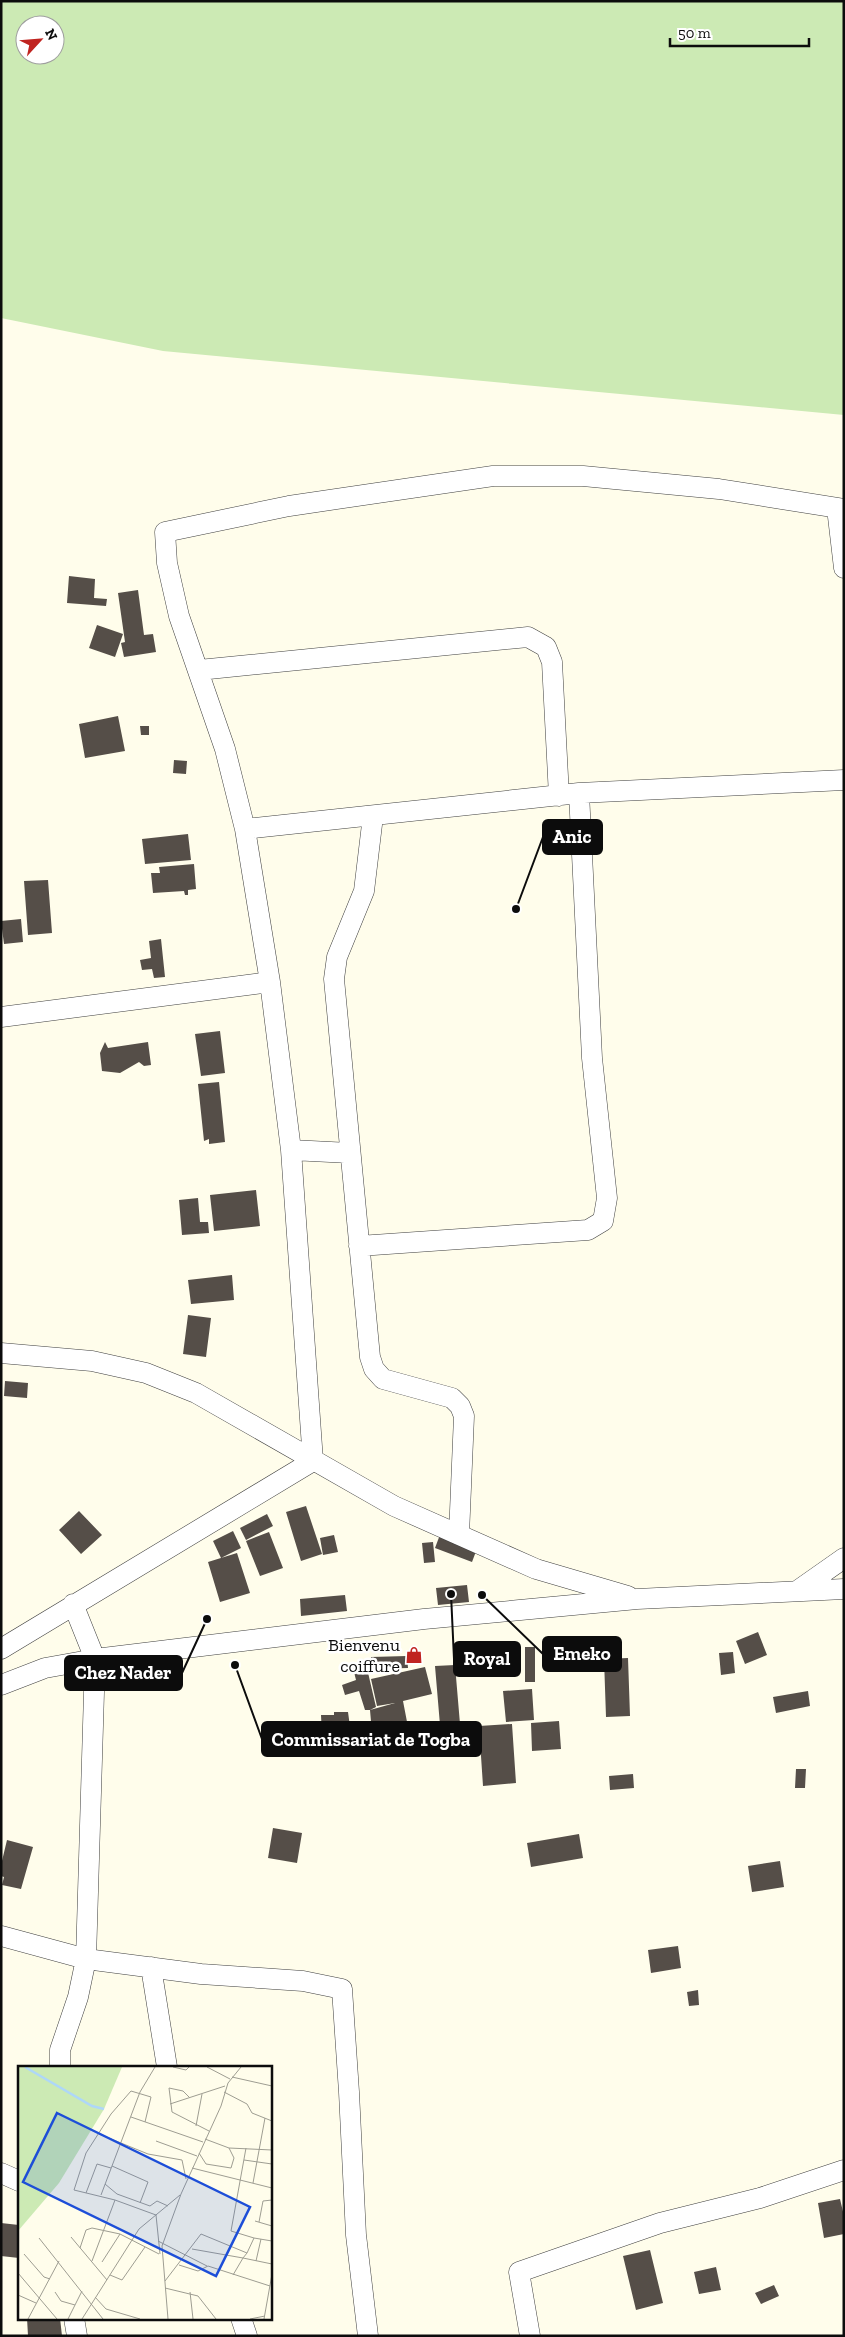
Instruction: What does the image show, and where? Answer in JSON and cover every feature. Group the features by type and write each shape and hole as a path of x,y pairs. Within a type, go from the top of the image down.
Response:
{"street":[{"path":"313,1461 291,1150 270,982 245,829 225,749 179,616 167,563 164,532 289,506 493,476 603,478 719,489 841,509 844,568"},
{"path":"199,670 528,637 546,647 552,662 559,796"},
{"path":"245,829 579,794 844,780"},
{"path":"359,1246 588,1230 603,1221 607,1198 592,1058 579,794"},
{"path":"373,816 364,891 337,957 334,979 370,1357 374,1369 383,1379 452,1398 460,1406 464,1416 459,1535"},
{"path":"1,1017 270,982"},
{"path":"291,1150 350,1153"},
{"path":"1,1353 92,1360 146,1373 196,1393 394,1506 536,1569 637,1599"},
{"path":"1,1649 313,1461"},
{"path":"797,1591 844,1558"},
{"path":"1,1685 45,1668 95,1659 424,1619 637,1599 844,1589"},
{"path":"60,2066 60,2050 78,1997 86,1959 95,1659 73,1604"},
{"path":"1,1936 86,1959 201,1974 303,1981 342,1989 356,2235 368,2336"},
{"path":"151,1967 167,2066"},
{"path":"530,2336 519,2272 660,2224 760,2198 844,2170"},
{"path":"1,2174 18,2181"},
{"path":"74,2320 77,2336"},
{"path":"242,2320 246,2336"}],"green space":[{"path":"1,1 844,1 844,415 163,351 1,318"}],"building":[{"path":"69,576 95,579 94,598 107,599 106,606 67,603"},
{"path":"138,590 144,635 153,634 156,652 124,657 121,643 125,642 118,593"},
{"path":"97,625 123,634 115,657 89,648"},
{"path":"118,716 125,751 85,758 79,724"},
{"path":"140,726 149,726 149,735 141,735"},
{"path":"174,760 187,761 186,774 173,773"},
{"path":"188,834 191,860 145,864 142,839"},
{"path":"194,864 196,889 188,890 188,895 185,895 184,891 153,893 151,873 160,873 159,867"},
{"path":"48,880 52,933 28,935 24,881"},
{"path":"21,919 23,942 4,944 1,921"},
{"path":"161,939 165,977 154,978 152,969 142,970 140,960 151,958 149,941"},
{"path":"220,1031 225,1073 201,1076 195,1034"},
{"path":"105,1042 108,1048 148,1042 151,1065 144,1066 139,1062 120,1073 102,1071 100,1053"},
{"path":"219,1082 225,1142 209,1144 209,1139 204,1141 198,1084"},
{"path":"256,1190 260,1226 214,1231 210,1195"},
{"path":"198,1198 200,1222 208,1222 209,1233 182,1235 179,1200"},
{"path":"232,1275 234,1300 191,1304 188,1280"},
{"path":"188,1315 211,1318 206,1357 183,1354"},
{"path":"5,1381 28,1383 27,1398 4,1396"},
{"path":"306,1506 322,1554 301,1561 286,1512"},
{"path":"79,1511 102,1535 81,1554 59,1530"},
{"path":"267,1514 273,1526 246,1540 240,1528"},
{"path":"233,1531 241,1548 221,1558 213,1541"},
{"path":"269,1532 283,1568 260,1576 246,1541"},
{"path":"441,1532 478,1546 472,1562 435,1548"},
{"path":"334,1535 338,1552 323,1555 320,1538"},
{"path":"433,1542 435,1562 424,1563 422,1543"},
{"path":"237,1553 250,1593 220,1602 208,1562"},
{"path":"467,1585 469,1602 438,1605 436,1588"},
{"path":"345,1595 347,1611 301,1616 300,1599"},
{"path":"758,1632 767,1655 745,1664 736,1641"},
{"path":"525,1647 535,1647 535,1682 525,1682"},
{"path":"733,1652 735,1673 721,1675 719,1653"},
{"path":"407,1656 408,1668 371,1669 371,1657"},
{"path":"628,1658 630,1716 606,1717 604,1659"},
{"path":"366,1664 376,1707 370,1710 365,1710 359,1691 345,1695 342,1685 356,1680 353,1668"},
{"path":"455,1665 460,1724 440,1725 435,1666"},
{"path":"425,1667 432,1694 403,1701 408,1727 372,1733 370,1710 395,1703 377,1706 371,1679"},
{"path":"532,1689 534,1720 506,1722 503,1691"},
{"path":"808,1691 810,1706 776,1713 773,1697"},
{"path":"334,1712 348,1712 351,1734 322,1736 321,1715 334,1715"},
{"path":"559,1721 561,1749 532,1751 531,1723"},
{"path":"512,1724 516,1783 483,1786 479,1726"},
{"path":"796,1769 806,1769 805,1788 795,1788"},
{"path":"633,1774 634,1788 610,1790 609,1776"},
{"path":"273,1828 302,1833 297,1863 268,1858"},
{"path":"579,1834 583,1858 531,1867 527,1843"},
{"path":"7,1840 33,1847 21,1889 2,1885 4,1877 1,1876 1,1865"},
{"path":"780,1861 784,1887 752,1892 748,1866"},
{"path":"678,1946 681,1968 651,1973 648,1950"},
{"path":"698,1990 699,2005 689,2006 687,1992"},
{"path":"840,2199 844,2216 844,2234 824,2238 818,2203"},
{"path":"1,2223 18,2225 18,2258 1,2256"},
{"path":"650,2250 663,2303 636,2310 623,2256"},
{"path":"716,2267 721,2290 699,2294 694,2272"},
{"path":"774,2285 779,2296 761,2304 755,2293"},
{"path":"27,2320 60,2320 62,2336 28,2336"}],"place":[{"name":"Anic","path":"516,909"},
{"name":"Royal","path":"451,1594"},
{"name":"Emeko","path":"482,1595"},
{"name":"Chez Nader","path":"207,1619"},
{"name":"Bienvenu coiffure","path":"414,1655"},
{"name":"Commissariat de Togba","path":"235,1665"}]}
